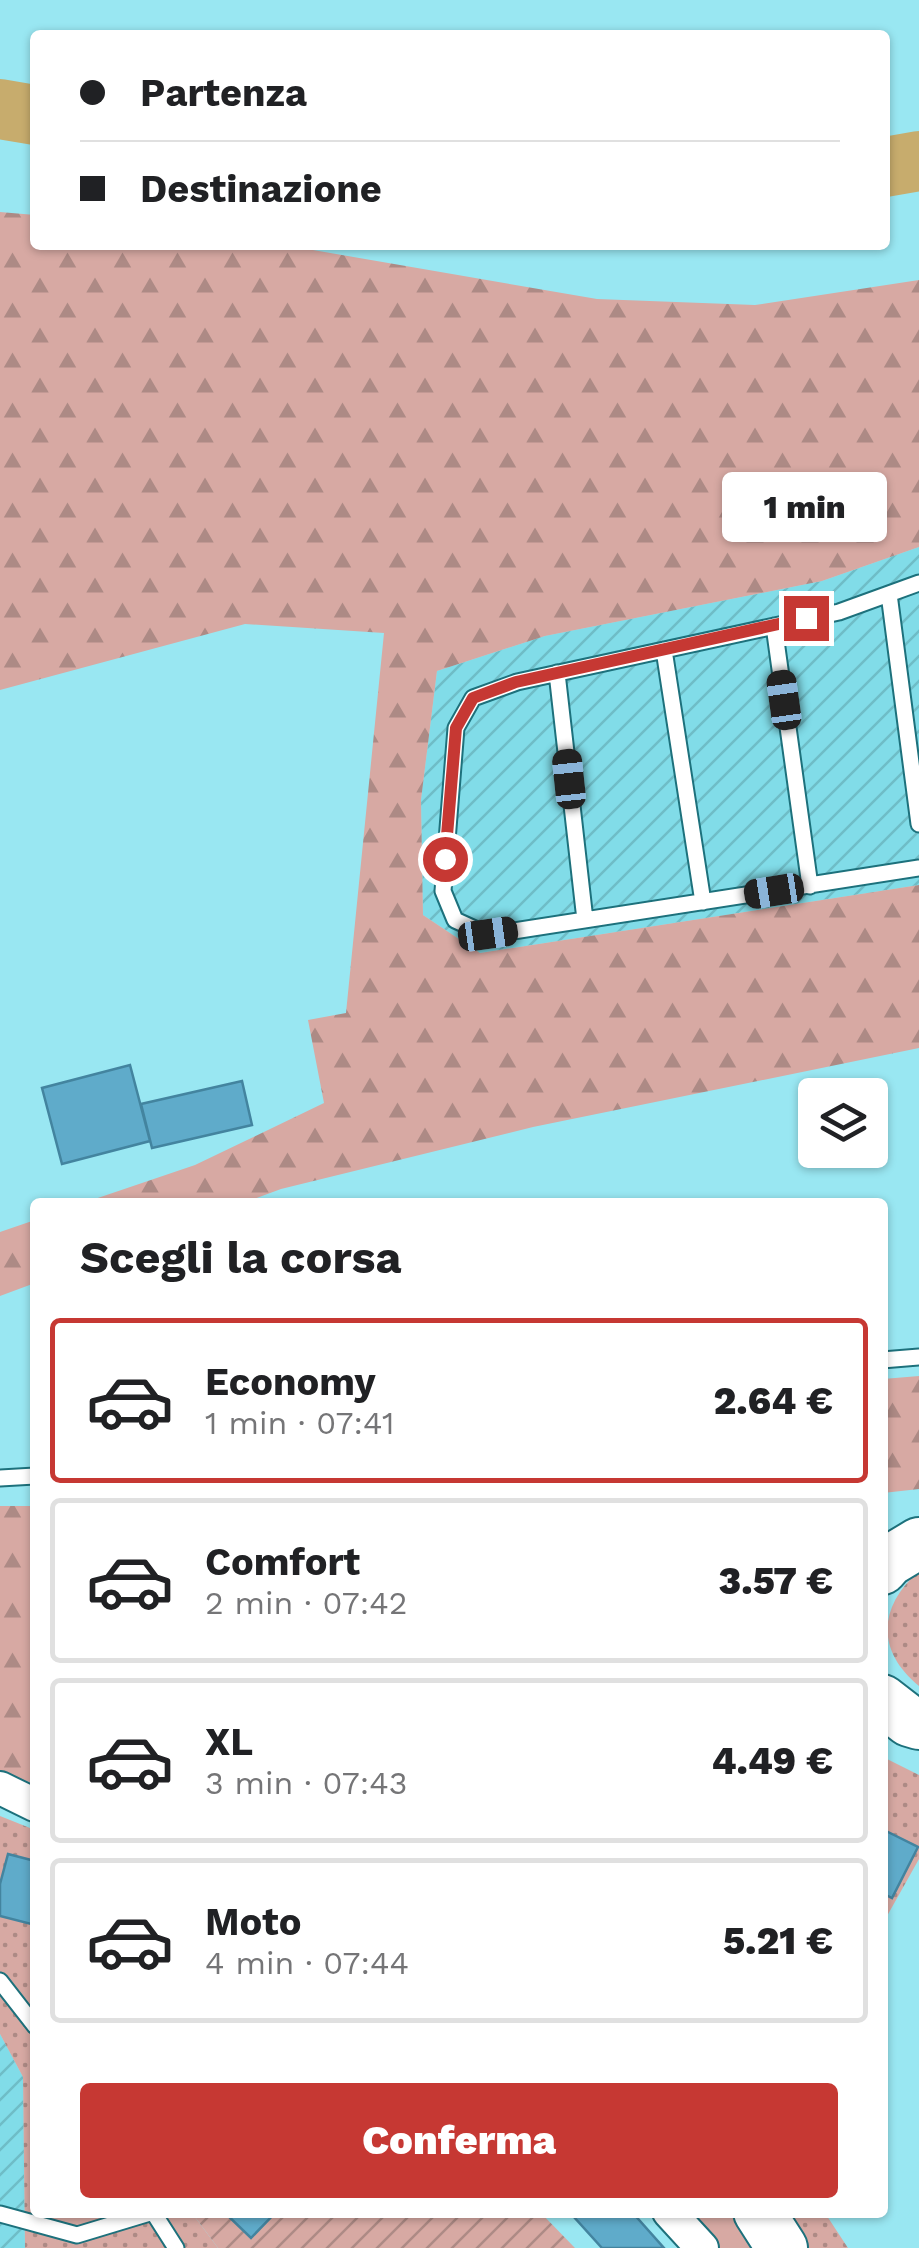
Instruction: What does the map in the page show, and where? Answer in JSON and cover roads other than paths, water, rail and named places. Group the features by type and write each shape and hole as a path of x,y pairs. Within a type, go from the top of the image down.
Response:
{"main road":[{"path":"888,1705 919,1724"},
{"path":"762,2218 782,2248"}],"street":[{"path":"674,2218 702,2248"}],"lane":[{"path":"919,583 838,612 516,682 473,698 456,728 443,892 455,920 488,934 919,868"},
{"path":"889,594 919,824"},
{"path":"774,626 810,886"},
{"path":"664,650 702,902"},
{"path":"557,673 585,920"},
{"path":"888,1359 919,1356"},
{"path":"0,1478 30,1476"},
{"path":"0,1981 30,2020"},
{"path":"0,2214 77,2235 133,2218"},
{"path":"157,2218 176,2248"}],"waterway":[{"path":"0,109 30,114"},
{"path":"890,166 919,161"}]}
